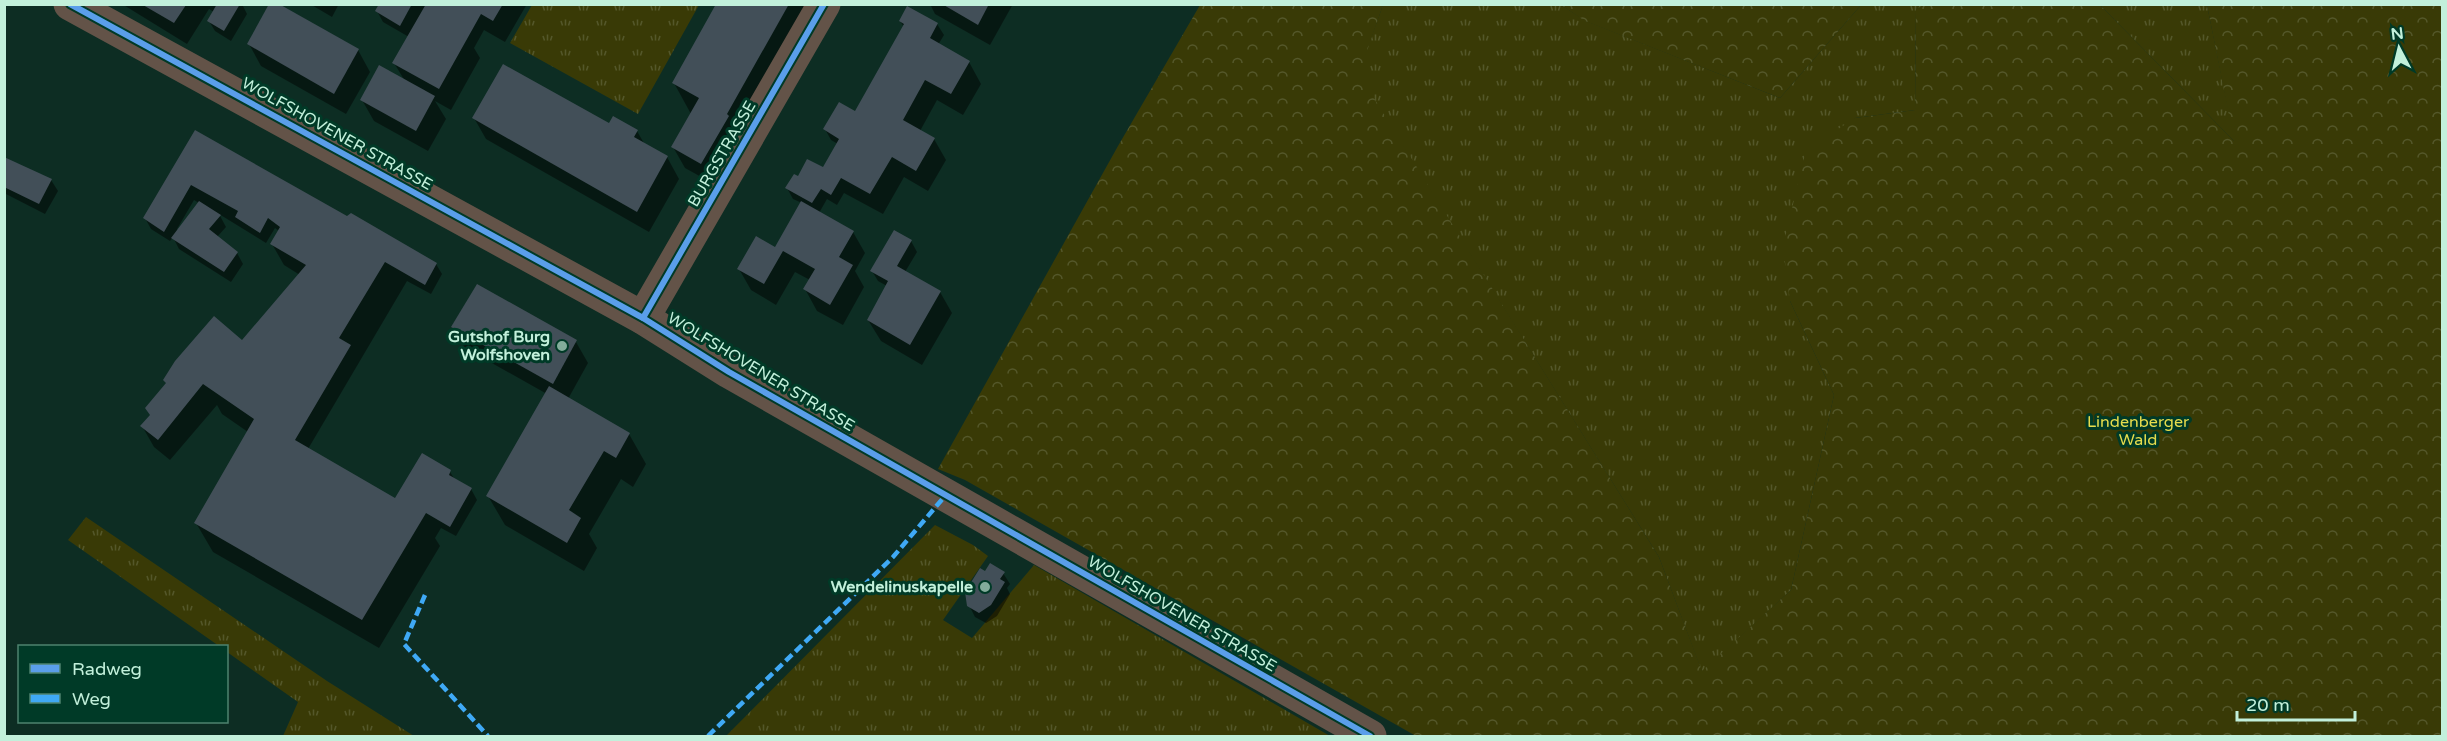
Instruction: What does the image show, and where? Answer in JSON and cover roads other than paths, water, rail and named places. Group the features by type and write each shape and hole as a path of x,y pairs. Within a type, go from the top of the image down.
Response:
{"street":[{"name":"WOLFSHOVENER STRASSE","path":"70,4 643,318 729,372 1370,736"},
{"name":"BURGSTRASSE","path":"643,318 824,4"}],"place":[{"name":"Gutshof Burg Wolfshoven","path":"562,346"},
{"name":"Wendelinuskapelle","path":"985,587"}],"park label":[{"name":"Lindenberger Wald","path":"2138,431"}]}
